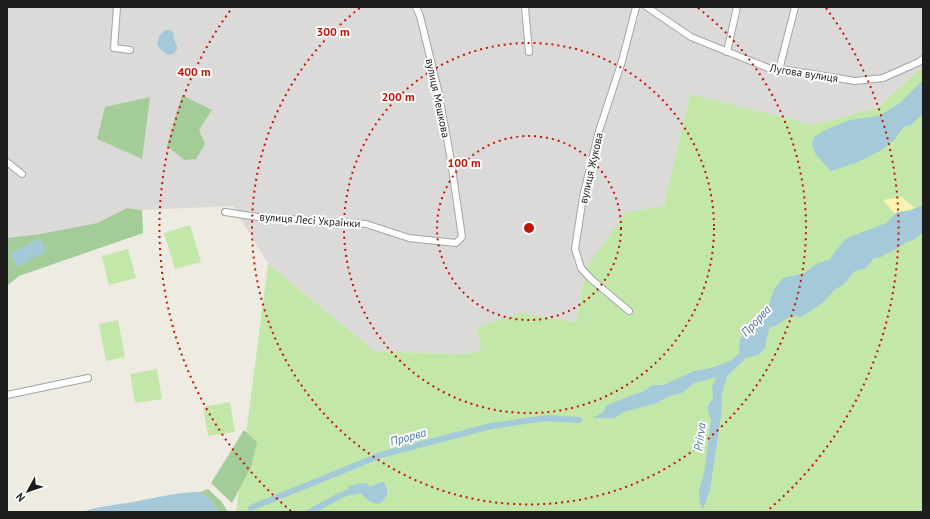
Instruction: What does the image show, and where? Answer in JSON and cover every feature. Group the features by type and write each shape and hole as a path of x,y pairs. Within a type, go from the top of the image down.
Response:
{"street":[{"path":"117,7 114,48 130,50"},
{"name":"вулиця Мешкова","path":"416,7 420,16 438,90 450,155 462,237"},
{"path":"525,7 529,52"},
{"name":"вулиця Жукова","path":"629,311 591,280 581,268 575,249 583,197 599,131 622,61 636,7"},
{"name":"Лугова вулиця","path":"647,7 691,37 771,69 855,81 883,78 920,62 923,59"},
{"path":"726,52 737,7"},
{"path":"779,70 796,7"},
{"path":"7,162 22,174"},
{"name":"вулиця Лесі Українки","path":"225,212 258,217 366,224 409,238 456,243 462,237"},
{"path":"7,395 88,378"}],"shaded area":[{"path":"7,7 923,7 923,66 878,107 814,125 690,94 664,206 587,266 576,322 521,313 481,351 460,354 375,351 268,264 233,206 142,210 127,208 97,223 40,234 7,238"}],"green space":[{"path":"923,66 923,512 236,512 268,264 375,351 460,354 481,351 477,327 521,313 576,322 587,266 626,212 664,206 690,94 814,125 878,107"},
{"path":"182,95 212,110 199,130 205,144 196,159 184,160 167,146"},
{"path":"150,97 142,159 97,139 105,107"},
{"path":"127,208 142,210 143,233 19,276 7,286 7,238 40,234 97,223"},
{"path":"190,225 201,262 175,269 164,233"},
{"path":"128,249 136,278 109,285 102,256"},
{"path":"118,320 125,357 106,361 99,324"},
{"path":"157,369 162,399 135,403 130,374"},
{"path":"230,402 235,432 208,436 203,407"},
{"path":"244,430 257,442 251,467 232,503 211,483"},
{"path":"208,489 221,501 228,512 219,512 209,498 200,492"}],"sand":[{"path":"902,197 915,208 895,214 883,200"}],"water":[{"path":"165,30 170,30 173,32 174,40 178,48 174,54 167,55 159,48 157,43 159,36"},
{"path":"923,80 923,114 912,124 904,127 895,139 880,151 856,163 831,171 816,155 812,144 814,137 825,130 850,120 879,116 900,103"},
{"path":"923,205 923,232 915,239 881,257 874,258 866,268 855,271 843,285 834,290 825,301 801,317 791,316 775,326 770,327 765,348 758,355 746,358 727,376 722,394 721,416 710,490 703,509 700,504 699,490 704,473 711,420 707,408 713,398 712,387 717,377 694,383 682,393 669,396 657,403 624,412 614,418 593,418 603,412 607,405 646,390 652,385 663,385 694,371 711,368 732,360 739,353 740,339 766,313 774,289 783,278 805,273 816,264 830,259 845,239 886,223 897,212 909,211"},
{"path":"39,238 46,251 17,267 10,254"},
{"path":"384,482 387,488 387,495 384,500 378,504 367,500 361,493 353,495 347,487 367,483 370,487"},
{"path":"200,492 209,498 219,512 83,512 103,506 169,495"}],"waterway":[{"name":"Прорва","path":"251,508 381,455 491,426 546,418 579,420"},
{"path":"310,512 341,495 357,490"}],"water label":[{"name":"Prirva","path":"700,437"}]}
